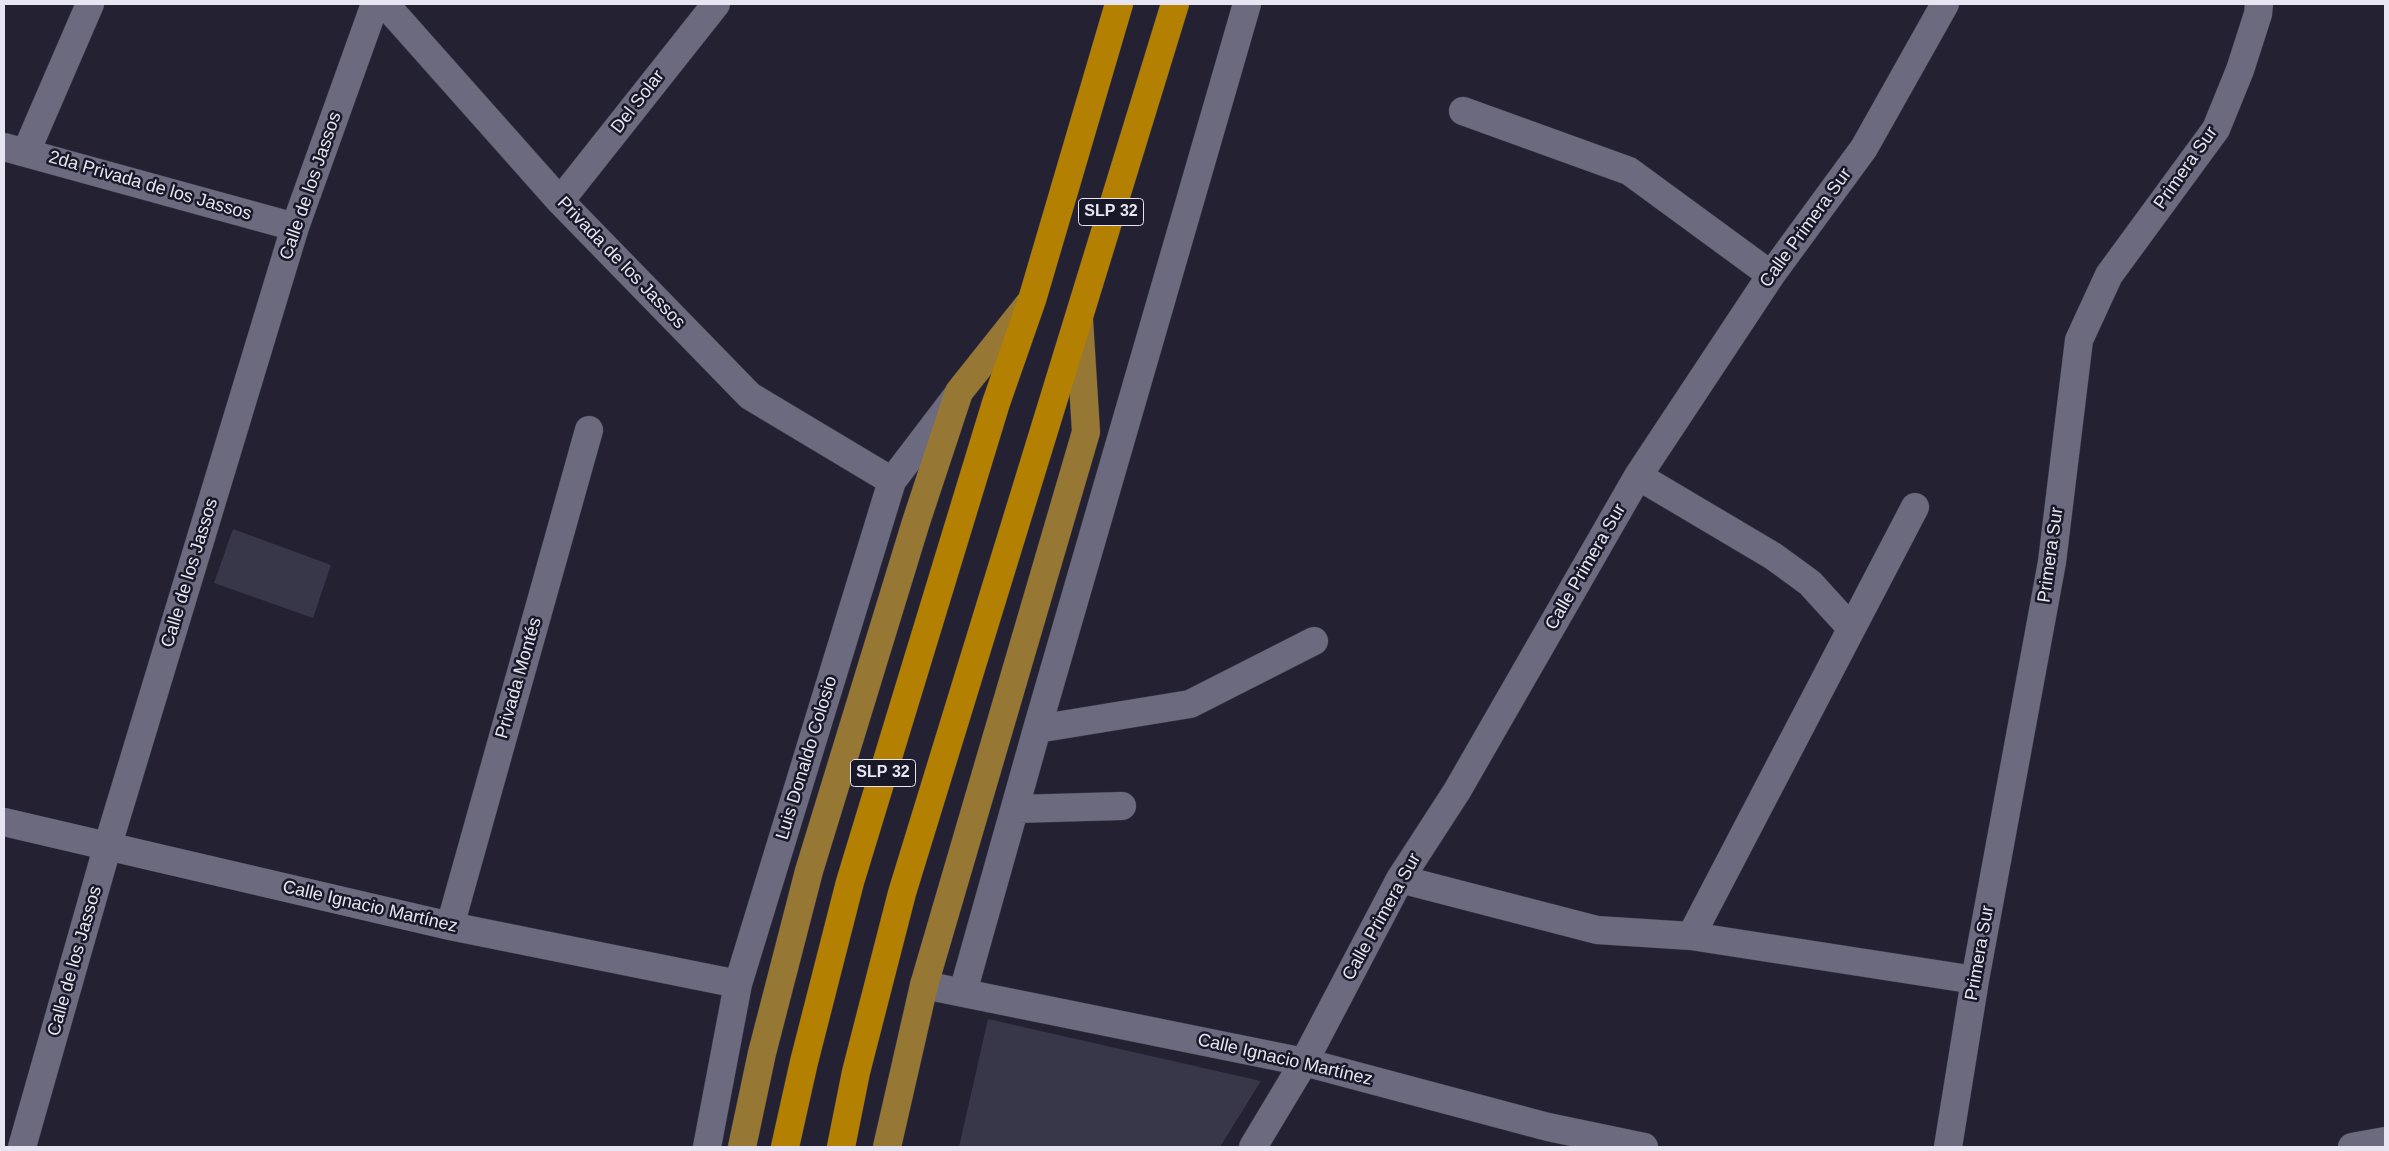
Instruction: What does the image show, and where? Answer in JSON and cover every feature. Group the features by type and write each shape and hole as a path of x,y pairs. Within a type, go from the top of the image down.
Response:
{"highway":[{"name":"SLP 32","path":"785,1147 804,1062 850,882 996,404 1032,300 1119,4"},
{"name":"SLP 32","path":"841,1147 856,1072 902,893 1175,4"}],"main road":[{"path":"742,1147 762,1053 809,871 916,522 960,392 1032,300"},
{"path":"887,1147 924,985 1086,432 1079,318"}],"street":[{"path":"15,150 90,4"},
{"name":"Calle de los Jassos","path":"22,1147 107,848 295,227 375,4"},
{"name":"Privada de los Jassos","path":"386,4 560,201 750,396 892,481"},
{"name":"Del Solar","path":"560,201 716,4"},
{"path":"963,992 1016,810 1036,729 1247,4"},
{"name":"Calle Primera Sur","path":"1253,1147 1304,1062 1400,880 1457,791 1638,476 1771,275 1864,148 1945,4"},
{"name":"Primera Sur","path":"1948,1147 1975,980 2052,562 2079,340 2109,275 2216,129 2240,70 2258,14 2259,4"},
{"path":"1463,110 1629,171 1771,275"},
{"name":"2da Privada de los Jassos","path":"15,150 295,227"},
{"name":"Luis Donaldo Colosio","path":"707,1147 738,984 892,481 960,392"},
{"name":"Privada Montés","path":"450,926 589,430"},
{"path":"1638,476 1773,556 1810,583 1851,628"},
{"path":"1691,936 1915,507"},
{"path":"1036,729 1190,704 1314,641"},
{"path":"1016,810 1122,806"},
{"name":"Calle Ignacio Martínez","path":"4,822 107,848 450,926 738,984"},
{"path":"1400,880 1597,930 1691,936 1975,980"},
{"name":"Calle Ignacio Martínez","path":"924,985 1304,1062 1548,1127 1644,1147"},
{"path":"2352,1147 2385,1141"}],"building":[{"path":"233,529 331,565 313,618 214,583"},
{"path":"988,1019 1261,1081 1220,1147 959,1147"}]}
